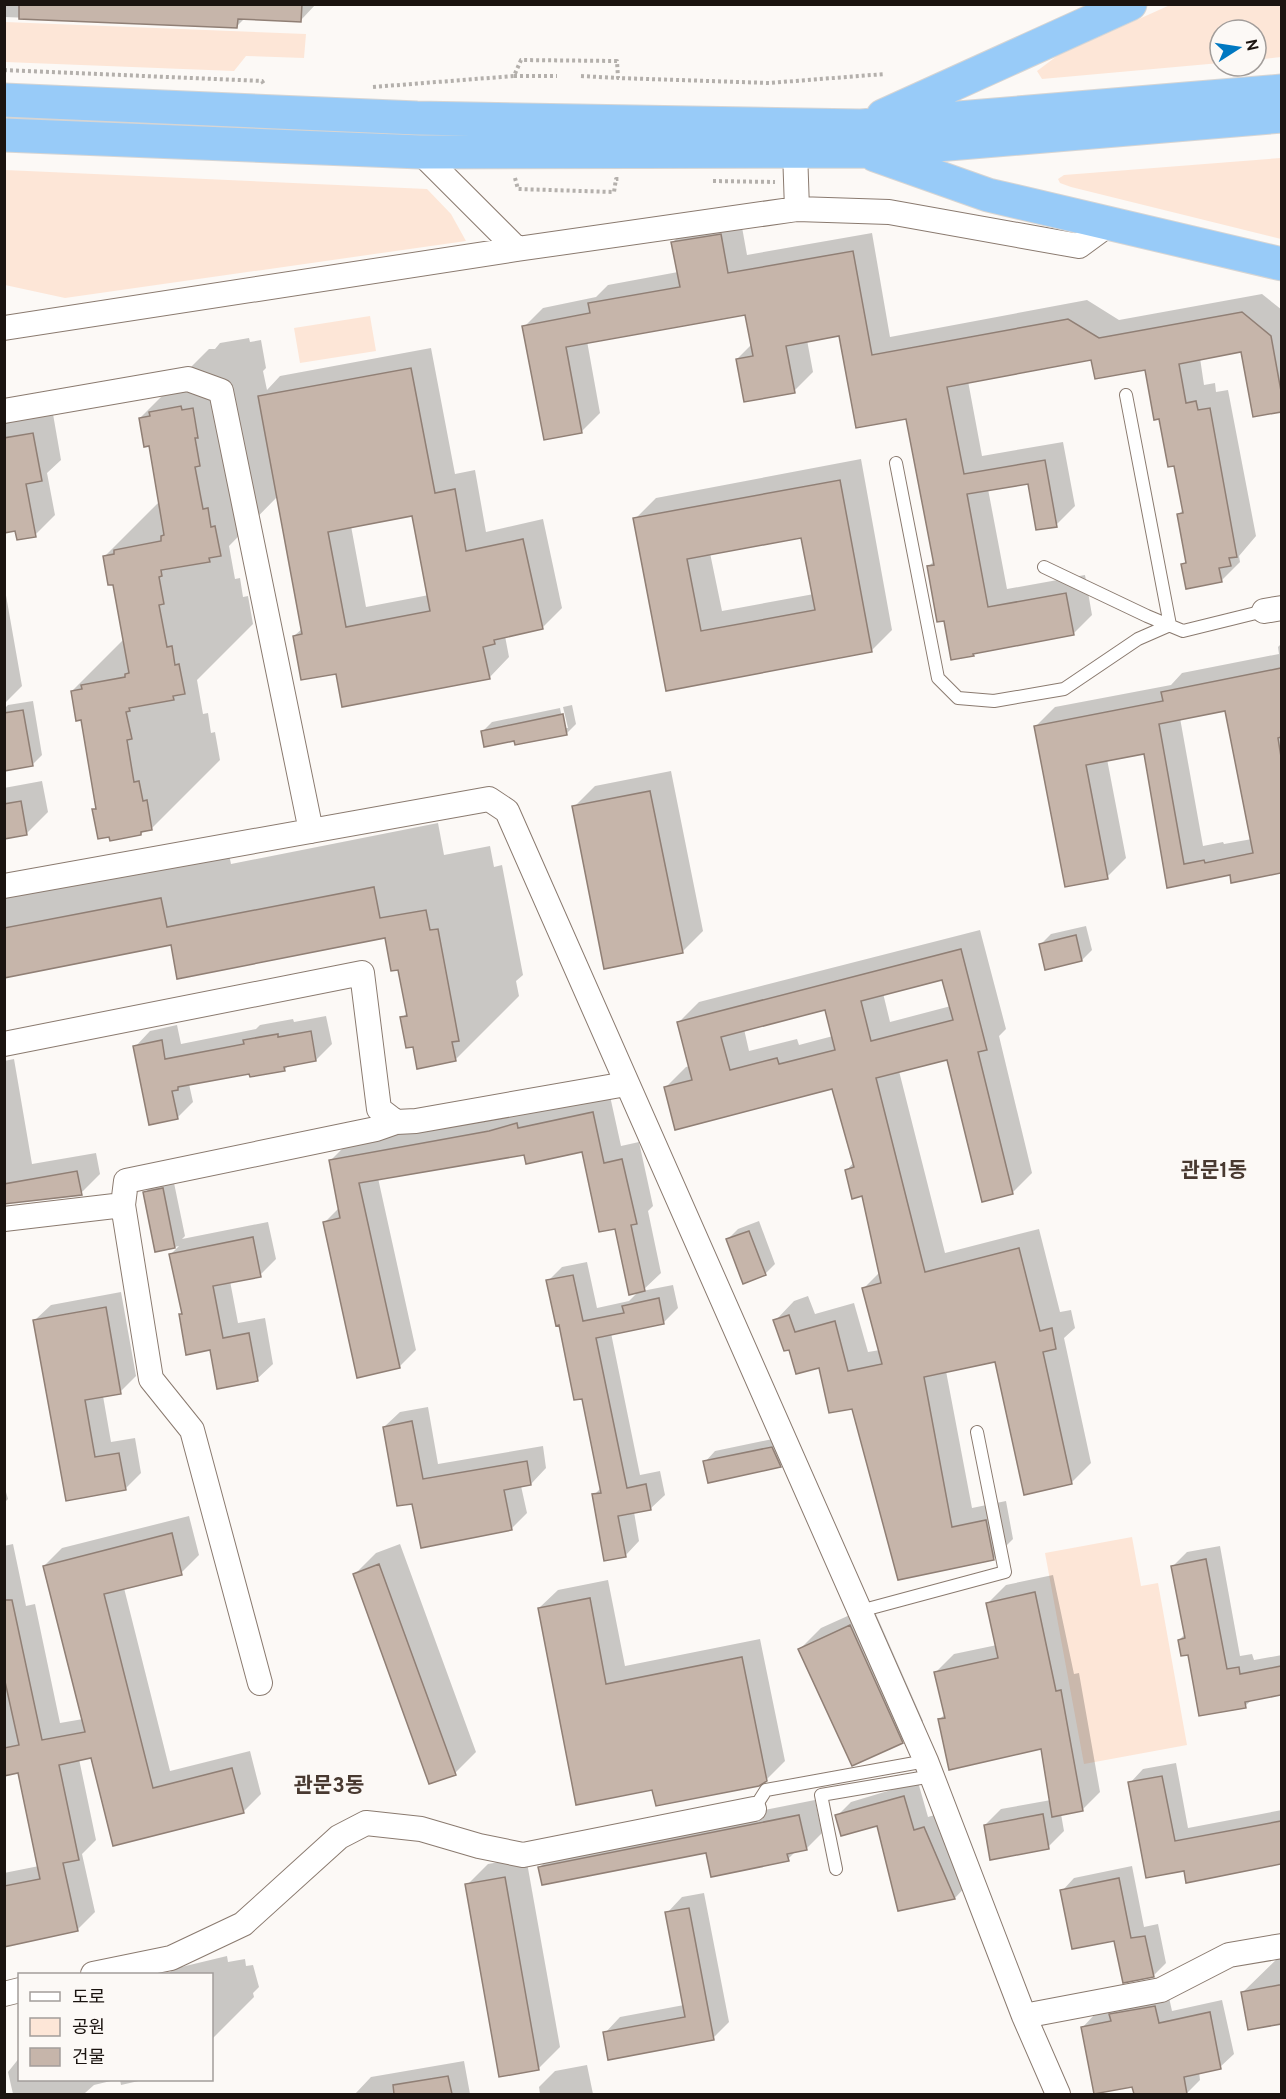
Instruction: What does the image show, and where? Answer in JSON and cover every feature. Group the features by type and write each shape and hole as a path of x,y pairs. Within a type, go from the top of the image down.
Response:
{"highway":[{"path":"863,139 1120,6"},
{"path":"4,135 420,152 795,151 863,139 1281,91"},
{"path":"4,100 863,139 1281,116"},
{"path":"863,139 988,195 1281,264"}],"street":[{"path":"795,151 797,209"},
{"path":"420,152 517,249"},
{"path":"4,328 517,249 797,209 889,212 1078,246 1109,224"},
{"path":"4,411 188,379 221,391 311,831"},
{"path":"4,886 489,799 507,812 929,1768 1024,2016 1058,2094"},
{"path":"4,1044 362,974 379,1109 396,1122"},
{"path":"260,1683 192,1430 151,1379 123,1205 126,1181 376,1130 396,1122 416,1121 626,1084"},
{"path":"4,1219 123,1205"},
{"path":"98,1973 171,1958 243,1924 339,1837 366,1823 421,1829 479,1846 523,1855 754,1809"},
{"path":"1024,2016 1161,1990 1229,1955 1281,1946"}],"lane":[{"path":"1126,395 1170,625"},
{"path":"896,463 938,678 958,698 994,701 1064,689 1138,639 1170,625"},
{"path":"1044,567 1183,631 1273,610"},
{"path":"860,1611 1005,1572 977,1432"},
{"path":"754,1809 766,1790 929,1768"},
{"path":"836,1869 821,1795 929,1768"}],"path":[{"path":"514,76 521,60 617,61 618,78"},
{"path":"4,70 262,81 267,88"},
{"path":"580,76 769,83 885,74"},
{"path":"364,88 514,76 557,76"}],"green space":[{"path":"1170,5 1281,5 1281,57 1268,59 1268,18 1208,18 1208,64 1042,79 1037,71 1057,56"},
{"path":"5,22 306,34 304,58 246,56 234,71 5,62"},
{"path":"1281,158 1281,239 1071,187 1060,183 1058,179 1064,175"},
{"path":"5,170 427,189 451,214 466,241 65,298 5,285"},
{"path":"370,316 376,351 300,363 294,328"},
{"path":"1132,1537 1141,1586 1158,1583 1187,1745 1084,1764 1045,1553"}],"building":[{"path":"19,4 302,4 301,22 238,19 237,28 19,19"},
{"path":"721,234 728,273 853,251 872,355 1068,319 1099,338 1242,312 1271,336 1281,391 1281,412 1253,417 1241,352 1179,364 1186,403 1196,401 1198,410 1210,408 1237,557 1229,558 1231,566 1219,568 1222,582 1186,589 1181,564 1186,563 1177,514 1183,513 1174,466 1168,467 1159,419 1154,420 1145,370 1095,379 1091,360 947,387 964,474 1045,460 1057,527 1036,530 1028,484 967,494 988,607 1066,593 1074,635 951,660 944,621 937,622 927,566 934,565 906,419 856,428 839,336 786,346 795,393 744,402 736,359 753,356 745,315 566,347 582,433 544,440 522,326 590,313 588,303 680,287 671,242"},
{"path":"411,368 435,493 455,489 466,551 523,539 543,629 494,640 495,644 483,647 490,679 342,707 336,674 301,680 293,636 302,634 258,396","holes":["412,516 430,611 346,627 328,532"]},
{"path":"181,406 182,410 193,408 200,466 195,467 203,509 208,508 211,527 215,526 221,556 209,558 210,562 161,570 162,576 159,577 164,604 159,605 167,647 172,646 175,665 179,664 185,694 173,696 174,700 129,708 130,711 126,712 132,739 127,740 134,782 139,781 143,801 147,800 152,830 141,832 141,835 110,841 109,837 98,839 92,809 96,809 81,720 76,721 71,691 82,689 81,685 125,677 125,674 129,673 113,585 108,585 103,556 114,554 114,550 161,541 161,536 164,535 149,446 144,447 139,418 150,416 149,412"},
{"path":"33,433 42,481 26,484 36,537 17,540 15,531 4,533 4,438"},
{"path":"840,480 872,652 666,691 633,518","holes":["801,538 815,610 701,631 687,559"]},
{"path":"1281,668 1281,737 1278,738 1281,757 1281,873 1231,883 1230,875 1167,888 1144,754 1086,765 1108,879 1065,887 1034,726 1163,701 1161,692","holes":["1225,711 1253,853 1205,863 1204,860 1184,864 1159,724"]},
{"path":"23,710 33,766 4,771 4,713"},
{"path":"563,714 567,735 515,745 514,741 484,747 481,731"},
{"path":"650,791 683,953 604,969 572,806"},
{"path":"21,801 27,835 4,839 4,804"},
{"path":"374,887 380,918 426,910 430,930 438,929 459,1041 452,1042 456,1061 417,1069 413,1047 406,1048 400,1017 407,1016 398,970 391,971 385,938 177,979 171,945 4,978 4,928 161,898 167,927"},
{"path":"1076,935 1082,961 1045,970 1039,944"},
{"path":"961,949 987,1050 978,1052 1013,1194 982,1202 947,1060 876,1078 925,1272 1019,1248 1040,1331 1052,1328 1056,1349 1043,1352 1072,1484 1024,1495 995,1362 924,1377 952,1527 986,1520 994,1560 898,1580 852,1409 829,1413 819,1368 796,1374 789,1350 784,1351 773,1320 789,1315 795,1332 835,1321 848,1371 882,1364 862,1288 881,1283 862,1196 852,1199 845,1170 854,1167 832,1089 675,1130 664,1087 692,1080 677,1022","holes":["942,980 953,1020 871,1041 861,1001","825,1010 835,1050 779,1064 777,1058 730,1070 721,1037"]},
{"path":"311,1031 316,1061 284,1067 285,1071 250,1077 249,1074 178,1087 178,1090 172,1091 178,1119 149,1125 133,1046 162,1040 165,1059 244,1044 243,1040"},
{"path":"593,1112 604,1163 622,1159 637,1224 631,1225 645,1291 629,1295 615,1229 599,1232 582,1152 526,1164 524,1155 359,1183 400,1368 357,1378 323,1222 340,1218 329,1160 489,1131 517,1123 518,1128"},
{"path":"77,1171 82,1195 4,1204 4,1184"},
{"path":"163,1188 175,1248 155,1252 143,1192"},
{"path":"749,1231 766,1275 743,1284 726,1239"},
{"path":"253,1237 261,1277 213,1286 223,1338 249,1333 258,1381 217,1389 210,1350 186,1355 179,1314 182,1314 169,1254"},
{"path":"573,1275 583,1321 624,1313 622,1306 659,1298 664,1324 596,1338 627,1488 646,1484 651,1510 618,1516 626,1557 604,1561 592,1494 601,1493 582,1399 574,1400 559,1325 556,1326 546,1280"},
{"path":"106,1307 121,1394 85,1400 95,1457 119,1453 126,1490 66,1501 33,1320"},
{"path":"412,1421 423,1479 527,1461 531,1485 504,1490 512,1530 421,1548 412,1504 397,1506 383,1427"},
{"path":"772,1447 781,1467 708,1483 703,1461"},
{"path":"172,1533 182,1575 104,1594 153,1788 232,1768 244,1813 113,1846 91,1758 59,1765 79,1860 63,1863 78,1931 4,1947 4,1886 40,1879 18,1773 4,1776 4,1748 19,1745 4,1677 4,1600 12,1600 42,1740 85,1732 43,1566"},
{"path":"1206,1559 1227,1669 1239,1667 1240,1674 1281,1666 1281,1695 1245,1702 1246,1708 1199,1716 1188,1655 1181,1656 1178,1640 1185,1638 1171,1566"},
{"path":"379,1564 456,1775 429,1784 353,1574"},
{"path":"1035,1592 1056,1691 1061,1690 1083,1811 1052,1817 1041,1749 949,1770 938,1719 945,1718 934,1672 998,1658 986,1603"},
{"path":"590,1598 606,1684 742,1657 767,1781 759,1786 656,1806 652,1790 576,1805 538,1608"},
{"path":"850,1625 903,1743 852,1766 798,1649"},
{"path":"1162,1776 1175,1841 1281,1821 1281,1864 1186,1883 1184,1871 1146,1878 1128,1782"},
{"path":"904,1796 914,1830 924,1827 955,1899 898,1911 877,1826 841,1836 835,1815"},
{"path":"1043,1814 1049,1849 990,1860 984,1825"},
{"path":"799,1815 807,1850 787,1854 789,1861 711,1877 706,1853 542,1885 538,1867"},
{"path":"505,1877 539,2070 499,2077 465,1884"},
{"path":"1119,1878 1131,1938 1145,1936 1154,1977 1123,1983 1114,1941 1072,1949 1060,1890"},
{"path":"689,1908 714,2040 608,2060 603,2032 685,2017 665,1912"},
{"path":"1281,1985 1281,2024 1248,2030 1241,1992"},
{"path":"1155,2006 1159,2023 1210,2012 1221,2069 1184,2077 1187,2094 1134,2094 1132,2087 1094,2094 1081,2027 1111,2021 1109,2014"},
{"path":"448,2076 452,2094 394,2094 393,2085"}],"district":[{"name":"관문1동","path":"1214,1170"},
{"name":"관문3동","path":"329,1785"}]}
